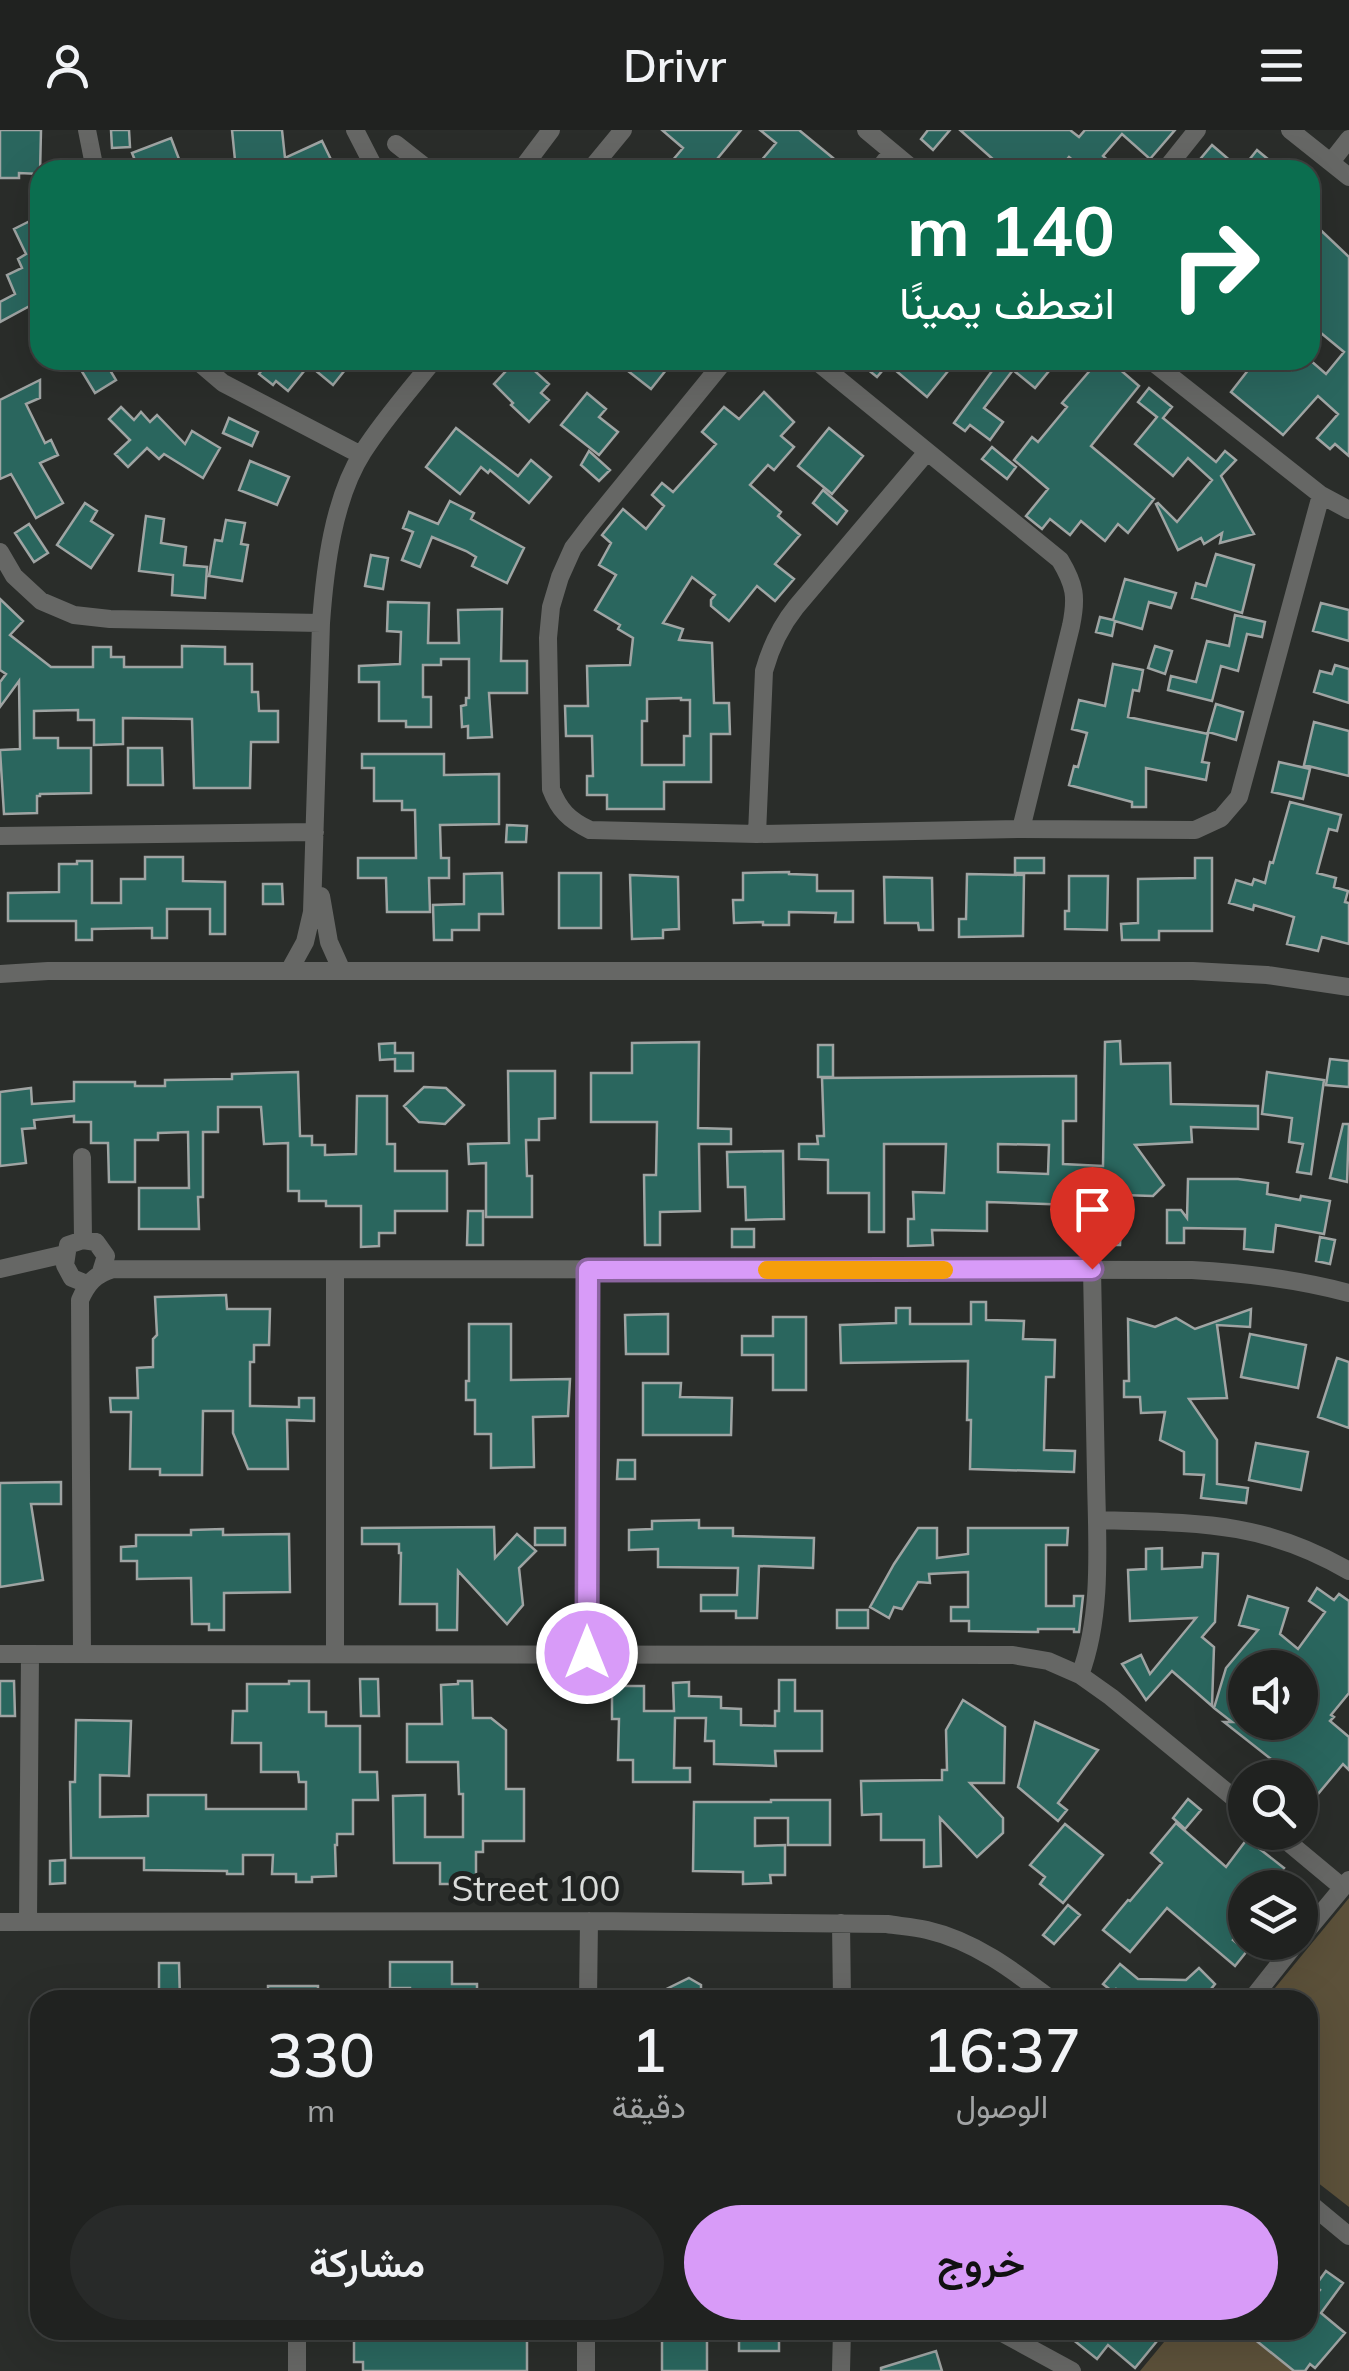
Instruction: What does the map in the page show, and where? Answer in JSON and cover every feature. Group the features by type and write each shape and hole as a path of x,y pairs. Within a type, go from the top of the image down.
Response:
{"street":[{"path":"87,130 93,160"},
{"path":"356,130 371,160"},
{"path":"528,160 550,130"},
{"path":"598,160 622,130"},
{"path":"866,130 902,160"},
{"path":"1173,160 1198,130"},
{"path":"1290,130 1349,177"},
{"path":"1331,162 1349,139"},
{"path":"396,144 416,160"},
{"path":"886,160 892,152"},
{"path":"208,370 223,383 361,455"},
{"path":"342,971 326,927 316,861 324,580 344,495 361,455 426,370"},
{"path":"718,370 573,548 551,607 550,789 558,807 572,822 590,830 757,834 1196,830 1221,818 1239,797 1321,496"},
{"path":"827,370 1060,560 1072,580 1076,603 1021,829"},
{"path":"1163,370 1321,496 1349,510"},
{"path":"757,834 764,672 770,648 796,607 926,452"},
{"path":"0,552 14,576 41,600 74,616 321,623"},
{"path":"0,836 315,832"},
{"path":"289,971 310,927 316,861"},
{"path":"0,974 1193,972 1267,975 1349,987"},
{"path":"82,1157 83,1240"},
{"path":"82,1654 80,1300 94,1278 106,1256 96,1242 83,1240 68,1245 65,1254 65,1265 72,1278 94,1278 113,1269 1092,1269 1250,1273 1308,1282 1349,1294"},
{"path":"0,1269 65,1254"},
{"path":"1080,1675 1095,1616 1092,1269"},
{"path":"335,1270 335,1653"},
{"path":"587,1653 588,1270"},
{"path":"1096,1520 1233,1527 1278,1537 1321,1554 1349,1571"},
{"path":"0,1654 995,1654 1048,1662 1080,1675 1228,1793"},
{"path":"28,1922 30,1654"},
{"path":"1301,1850 1346,1883 1318,1918"},
{"name":"Street 100","path":"0,1922 887,1924 926,1930 964,1942 999,1961 1038,1990"},
{"path":"588,1922 588,1990"},
{"path":"841,1922 842,1990"},
{"path":"1259,1990 1284,1960"},
{"path":"1318,2210 1349,2236"},
{"path":"297,2340 297,2371"},
{"path":"586,2340 586,2371"},
{"path":"841,2371 842,2340"},
{"path":"1015,2340 1072,2371"}],"shaded area":[{"path":"1349,1898 1349,2207 1318,2183 1318,1990 1273,1990 1298,1960 1318,1960 1318,1936"},
{"path":"1166,2340 1269,2340 1305,2371 1140,2371"}],"building":[{"path":"0,130 41,130 40,160 30,160 30,174 0,178"},
{"path":"111,130 129,130 130,147 112,148"},
{"path":"232,130 282,130 285,158 322,141 331,160 235,160"},
{"path":"662,130 741,130 716,160 673,160 683,148"},
{"path":"760,130 799,130 833,158 762,160 776,143"},
{"path":"928,130 950,130 933,150 921,139"},
{"path":"960,130 1070,130 1079,137 1085,130 1175,130 1150,159 1122,134 1103,156 1107,160 994,160"},
{"path":"171,138 179,160 135,160 132,153"},
{"path":"1212,145 1229,160 1199,160"},
{"path":"1257,150 1269,160 1249,160"},
{"path":"30,221 30,306 0,322 0,302 15,294 7,275 22,268 18,259 26,254 14,229"},
{"path":"1320,229 1349,257 1349,456 1335,444 1330,449 1317,438 1338,414 1318,396 1283,435 1231,392 1248,370 1320,369 1326,374 1344,352 1320,332"},
{"path":"81,370 110,370 116,380 95,393"},
{"path":"262,370 305,370 288,391 259,374"},
{"path":"315,370 345,370 333,385"},
{"path":"507,370 534,370 549,384 541,393 549,400 529,422 494,384"},
{"path":"627,370 666,370 651,389"},
{"path":"895,370 949,370 927,397"},
{"path":"993,370 1013,370 984,408 1003,422 990,440 970,425 965,431 954,423"},
{"path":"1013,370 1050,370 1035,388"},
{"path":"1090,370 1121,370 1139,386 1091,446 1154,499 1128,533 1118,524 1105,541 1081,521 1070,535 1050,519 1042,529 1026,516 1048,489 1014,460 1032,437 1038,442 1067,407 1062,403"},
{"path":"40,380 40,398 26,404 45,443 51,440 58,455 40,463 63,503 36,518 11,474 0,479 0,400"},
{"path":"1149,388 1172,407 1163,418 1216,462 1225,451 1236,460 1221,476 1254,534 1220,543 1222,533 1204,544 1201,538 1178,550 1156,504 1177,522 1212,480 1188,458 1173,476 1135,444 1157,417 1138,402"},
{"path":"764,392 794,422 781,436 794,447 774,470 768,465 750,485 800,535 775,564 794,579 775,601 757,586 729,621 711,606 715,595 692,577 663,623 683,629 679,640 712,643 714,703 729,703 730,734 711,734 711,782 664,782 664,809 607,809 607,795 587,795 587,776 593,776 592,736 566,736 565,706 588,706 587,666 630,665 633,638 595,610 616,575 599,565 611,543 602,535 623,509 646,529 664,506 652,495 662,483 673,492 716,444 702,432 724,407 739,419","holes":["647,699 690,700 690,736 684,736 684,765 642,765 642,721 647,721"]},
{"path":"587,393 606,409 599,417 618,432 599,455 561,425"},
{"path":"121,407 134,420 141,412 150,422 157,415 185,444 192,431 220,448 203,478 164,454 159,459 147,448 128,467 115,454 130,440 109,419"},
{"path":"229,418 258,432 252,446 223,433"},
{"path":"456,428 518,476 531,460 551,477 529,503 481,467 460,494 426,467"},
{"path":"829,428 863,456 832,494 798,466"},
{"path":"992,447 1016,467 1007,479 982,459"},
{"path":"589,451 610,470 599,481 581,465"},
{"path":"250,461 289,477 277,505 239,490"},
{"path":"823,490 847,511 837,524 813,503"},
{"path":"450,501 474,513 471,519 524,548 507,583 472,566 476,557 432,537 420,567 402,560 413,532 403,528 409,512 438,524"},
{"path":"85,503 97,511 91,521 113,535 91,568 57,545"},
{"path":"146,516 164,519 161,543 186,547 184,565 207,567 205,598 172,595 173,575 139,571"},
{"path":"226,520 245,523 241,544 248,545 242,581 209,576 215,540 222,541"},
{"path":"29,524 48,553 34,562 15,533"},
{"path":"1216,554 1254,565 1242,613 1192,598 1196,583 1206,586"},
{"path":"371,555 388,558 383,589 365,586"},
{"path":"1125,579 1176,593 1171,608 1149,602 1142,629 1115,621 1112,636 1096,632 1100,617 1113,620"},
{"path":"0,599 23,621 10,635 51,667 93,667 93,647 111,647 111,657 124,657 124,667 182,667 182,646 225,647 225,664 252,664 252,692 258,692 259,711 278,711 278,742 251,742 250,788 194,788 192,719 123,718 123,744 94,745 94,720 78,720 78,710 34,711 34,738 58,738 58,748 91,748 91,793 40,794 37,813 4,814 0,750 20,749 19,681 0,707 0,682 6,674 0,670"},
{"path":"388,602 429,603 428,643 459,643 458,610 502,609 501,661 527,661 527,693 489,693 492,737 468,738 468,726 462,727 461,706 469,698 469,659 441,659 441,665 423,665 423,697 431,697 431,727 406,727 406,721 379,721 379,682 359,682 359,666 400,664 401,632 387,631"},
{"path":"1321,603 1349,610 1349,641 1313,631"},
{"path":"1235,615 1265,622 1262,637 1247,634 1238,671 1221,666 1212,701 1168,690 1171,676 1196,682 1207,641 1229,646"},
{"path":"1155,646 1172,651 1165,674 1148,668"},
{"path":"1113,664 1143,670 1139,691 1133,690 1128,717 1208,734 1202,762 1209,763 1206,780 1146,768 1146,807 1132,807 1132,802 1069,785 1087,733 1072,729 1079,700 1105,706"},
{"path":"1335,665 1349,669 1349,703 1314,692 1320,671 1332,674"},
{"path":"1216,704 1243,712 1236,740 1208,732"},
{"path":"1314,722 1349,731 1349,776 1304,765"},
{"path":"128,748 162,748 163,785 128,785"},
{"path":"362,754 444,754 444,775 499,774 499,824 440,825 441,858 449,858 449,878 429,878 430,912 387,912 386,878 358,878 358,858 416,858 415,810 402,810 402,801 374,801 374,768 362,768"},
{"path":"1279,762 1310,769 1303,799 1272,792"},
{"path":"1290,802 1341,815 1337,831 1329,829 1317,873 1336,878 1334,887 1348,891 1345,902 1349,903 1349,944 1322,937 1318,951 1287,944 1294,917 1254,905 1253,910 1229,903 1236,880 1252,885 1254,879 1265,883"},
{"path":"507,825 527,826 526,842 506,842"},
{"path":"145,857 183,857 183,881 225,882 225,934 210,934 210,909 167,909 167,938 152,938 152,928 92,929 92,940 76,940 76,921 8,921 8,893 59,892 59,864 77,861 92,861 92,903 121,903 121,879 145,879"},
{"path":"1015,858 1044,858 1044,873 1015,873"},
{"path":"1195,858 1212,858 1212,931 1159,931 1159,940 1122,940 1121,924 1138,923 1138,879 1195,878"},
{"path":"502,873 503,914 479,914 479,930 452,930 452,940 434,940 433,905 464,904 464,874"},
{"path":"559,873 601,873 601,928 559,928"},
{"path":"743,873 817,875 817,891 853,891 853,922 835,922 836,913 789,912 789,925 734,923 733,900 743,900"},
{"path":"967,874 1024,875 1023,936 959,937 959,919 966,919"},
{"path":"630,875 678,877 679,929 663,930 663,938 632,939"},
{"path":"1069,876 1108,876 1107,930 1065,929"},
{"path":"884,877 932,878 933,930 919,930 918,923 885,923"},
{"path":"263,884 282,884 283,904 263,904"},
{"path":"1120,1041 1121,1064 1170,1063 1171,1104 1258,1106 1258,1129 1191,1127 1192,1142 1135,1145 1164,1185 1153,1196 1122,1195 1120,1245 1103,1245 1103,1206 987,1202 987,1231 932,1230 933,1245 908,1246 908,1219 914,1219 913,1192 944,1193 946,1144 884,1144 884,1232 869,1232 869,1193 828,1193 828,1160 799,1159 799,1144 818,1144 817,1136 824,1136 822,1078 1076,1076 1076,1121 1063,1121 1063,1164 1103,1166 1105,1042","holes":["998,1144 1049,1145 1048,1174 998,1172"]},
{"path":"699,1042 698,1128 731,1129 731,1144 699,1144 700,1211 660,1212 660,1245 645,1245 644,1175 656,1175 657,1122 591,1122 591,1073 632,1073 632,1043"},
{"path":"395,1043 395,1053 413,1053 413,1071 395,1071 395,1059 380,1060 379,1044"},
{"path":"818,1045 833,1045 833,1077 818,1077"},
{"path":"1330,1059 1349,1061 1349,1087 1326,1085"},
{"path":"508,1071 555,1071 555,1118 539,1119 539,1140 526,1140 527,1176 532,1176 532,1217 486,1217 486,1163 469,1164 468,1144 509,1143"},
{"path":"298,1072 300,1136 312,1136 312,1145 325,1145 325,1155 356,1154 357,1096 387,1096 387,1144 395,1144 395,1171 447,1171 447,1211 395,1211 395,1233 379,1233 379,1246 361,1247 361,1206 299,1201 299,1191 288,1191 288,1143 264,1144 261,1107 218,1107 218,1132 203,1132 199,1229 139,1229 139,1188 189,1188 188,1132 158,1133 158,1140 135,1140 135,1182 109,1182 108,1143 91,1143 91,1122 74,1122 74,1116 34,1120 35,1128 22,1129 26,1163 0,1166 0,1092 31,1088 32,1104 74,1101 74,1082 165,1086 165,1080 232,1079 232,1074"},
{"path":"1267,1072 1324,1080 1311,1174 1297,1172 1303,1144 1289,1142 1292,1118 1262,1114"},
{"path":"424,1087 446,1088 464,1105 445,1124 419,1122 404,1106"},
{"path":"1343,1124 1349,1124 1347,1182 1330,1178"},
{"path":"783,1151 784,1219 746,1220 745,1187 728,1187 727,1152"},
{"path":"1188,1179 1268,1183 1267,1194 1330,1201 1324,1234 1276,1225 1273,1252 1244,1249 1245,1229 1184,1228 1184,1243 1167,1243 1167,1210 1181,1210 1187,1218"},
{"path":"468,1211 483,1211 483,1245 467,1245"},
{"path":"732,1229 754,1229 754,1247 732,1247"},
{"path":"1320,1237 1335,1240 1330,1264 1316,1261"},
{"path":"226,1295 227,1309 270,1309 269,1345 254,1345 254,1362 250,1362 250,1406 299,1407 299,1398 314,1398 314,1421 287,1420 288,1469 248,1469 233,1433 233,1411 203,1411 202,1475 160,1475 160,1469 130,1469 131,1412 111,1412 110,1398 138,1398 137,1368 153,1367 153,1339 157,1335 155,1297"},
{"path":"971,1302 986,1302 986,1320 1024,1321 1023,1339 1055,1340 1054,1377 1046,1377 1044,1450 1075,1451 1074,1472 970,1469 968,1361 841,1363 840,1325 896,1323 896,1308 910,1308 910,1324 971,1324"},
{"path":"1251,1309 1250,1327 1217,1325 1227,1398 1189,1399 1217,1440 1217,1484 1248,1488 1246,1503 1201,1498 1204,1475 1184,1474 1184,1452 1160,1440 1165,1412 1141,1413 1140,1397 1124,1397 1124,1381 1129,1381 1128,1319 1155,1327 1176,1318 1195,1329"},
{"path":"668,1314 668,1354 626,1354 625,1315"},
{"path":"773,1317 806,1317 806,1390 773,1390 773,1355 742,1355 742,1336 773,1336"},
{"path":"469,1324 511,1324 511,1380 570,1379 568,1416 533,1417 534,1467 491,1468 491,1434 475,1434 475,1400 466,1400"},
{"path":"1250,1334 1306,1345 1298,1388 1241,1377"},
{"path":"1337,1358 1349,1362 1349,1428 1318,1417"},
{"path":"643,1383 681,1383 680,1397 732,1398 731,1435 643,1435"},
{"path":"1256,1443 1308,1452 1301,1490 1249,1480"},
{"path":"618,1460 635,1460 635,1479 617,1479"},
{"path":"61,1482 61,1504 31,1504 43,1580 0,1587 0,1483"},
{"path":"699,1520 699,1528 733,1528 733,1536 814,1538 813,1568 759,1566 757,1618 736,1618 736,1611 701,1611 701,1595 737,1595 738,1568 658,1567 658,1549 629,1550 629,1530 652,1529 652,1521"},
{"path":"494,1527 495,1558 517,1534 536,1551 519,1568 523,1605 507,1624 458,1571 457,1630 437,1630 437,1604 400,1604 399,1544 362,1544 362,1528"},
{"path":"535,1528 565,1528 565,1545 535,1545"},
{"path":"918,1528 937,1528 937,1558 968,1554 968,1528 1068,1528 1067,1545 1046,1545 1046,1606 1074,1606 1074,1596 1083,1596 1079,1632 969,1631 969,1621 951,1621 951,1607 968,1607 968,1572 929,1574 930,1583 918,1582 902,1609 894,1607 889,1618 870,1607"},
{"path":"223,1529 223,1535 289,1534 290,1592 224,1593 224,1630 209,1630 209,1624 192,1624 191,1578 137,1579 137,1561 121,1561 121,1547 136,1546 136,1535 191,1535 191,1530"},
{"path":"1162,1548 1162,1569 1202,1567 1203,1553 1218,1554 1215,1622 1202,1637 1214,1647 1212,1706 1172,1671 1146,1700 1122,1664 1141,1655 1150,1674 1196,1618 1130,1621 1128,1570 1146,1569 1146,1549"},
{"path":"1317,1588 1334,1600 1339,1594 1349,1601 1349,1693 1330,1721 1349,1737 1349,1770 1343,1764 1318,1794 1318,1760 1270,1760 1247,1740 1318,1740 1318,1650 1241,1650 1258,1630 1239,1625 1248,1596 1288,1608 1280,1634 1298,1649 1325,1612 1309,1601"},
{"path":"837,1610 868,1610 868,1628 837,1628"},
{"path":"1228,1666 1228,1719 1214,1708"},
{"path":"360,1679 378,1679 379,1716 361,1716"},
{"path":"779,1680 795,1680 795,1711 822,1711 822,1751 775,1751 776,1766 714,1764 714,1741 705,1741 706,1718 675,1718 674,1768 690,1768 690,1782 633,1782 633,1760 618,1760 619,1719 612,1719 612,1686 644,1686 644,1711 674,1711 673,1683 689,1682 689,1696 721,1697 721,1708 741,1709 741,1725 775,1726"},
{"path":"0,1681 14,1681 15,1716 0,1716"},
{"path":"309,1681 309,1712 326,1712 326,1726 360,1726 360,1772 377,1772 378,1800 353,1800 353,1834 337,1834 336,1876 296,1882 296,1874 272,1874 273,1855 243,1855 243,1874 144,1870 144,1858 71,1858 70,1782 75,1782 76,1720 131,1721 129,1776 100,1775 100,1817 148,1816 148,1795 206,1795 206,1809 306,1809 306,1782 299,1782 298,1772 261,1772 261,1743 232,1743 233,1711 247,1711 247,1684"},
{"path":"472,1681 473,1718 491,1718 506,1730 506,1789 524,1789 524,1841 483,1841 483,1852 476,1852 476,1884 440,1884 440,1863 394,1863 393,1796 425,1795 425,1837 463,1837 458,1762 407,1762 407,1724 442,1724 441,1685"},
{"path":"963,1700 1005,1727 1004,1783 970,1783 1003,1818 1003,1833 977,1857 940,1818 941,1866 924,1867 924,1840 881,1840 881,1814 862,1815 861,1781 942,1780 942,1770 947,1770 946,1730"},
{"path":"1035,1722 1098,1750 1058,1803 1067,1810 1058,1821 1018,1787"},
{"path":"1188,1799 1201,1810 1185,1829 1173,1818"},
{"path":"830,1800 830,1845 788,1845 788,1818 755,1818 755,1846 785,1845 785,1875 770,1875 771,1883 743,1884 743,1872 693,1871 694,1802"},
{"path":"1176,1823 1226,1867 1239,1850 1261,1850 1284,1868 1228,1870 1228,1960 1240,1960 1235,1966 1167,1908 1130,1952 1103,1930 1162,1863 1151,1853"},
{"path":"1065,1824 1103,1855 1063,1903 1040,1884 1045,1877 1030,1865"},
{"path":"65,1860 65,1883 50,1884 50,1861"},
{"path":"1068,1905 1080,1915 1054,1944 1043,1935"},
{"path":"390,1962 452,1962 452,1984 477,1984 477,1990 390,1988"},
{"path":"159,1963 179,1963 180,1990 159,1990"},
{"path":"1120,1964 1138,1979 1186,1980 1199,1968 1215,1984 1210,1990 1110,1990 1103,1984"},
{"path":"689,1978 701,1985 701,1990 664,1990"},
{"path":"268,1986 318,1986 318,1990 268,1990"},
{"path":"1326,2271 1343,2283 1321,2313 1345,2333 1315,2368 1310,2364 1305,2371 1294,2371 1255,2340 1318,2340 1318,2282"},
{"path":"354,2340 527,2340 527,2371 363,2371 363,2362 354,2362"},
{"path":"662,2340 707,2340 707,2371 662,2371"},
{"path":"739,2340 779,2340 779,2351 739,2351"},
{"path":"1073,2340 1158,2340 1135,2368 1108,2345 1097,2359"},
{"path":"936,2351 942,2371 881,2371 881,2368"}],"slow traffic":[{"path":"767,1270 944,1270"}],"route":[{"path":"587,1653 588,1270 1092,1269"}]}
